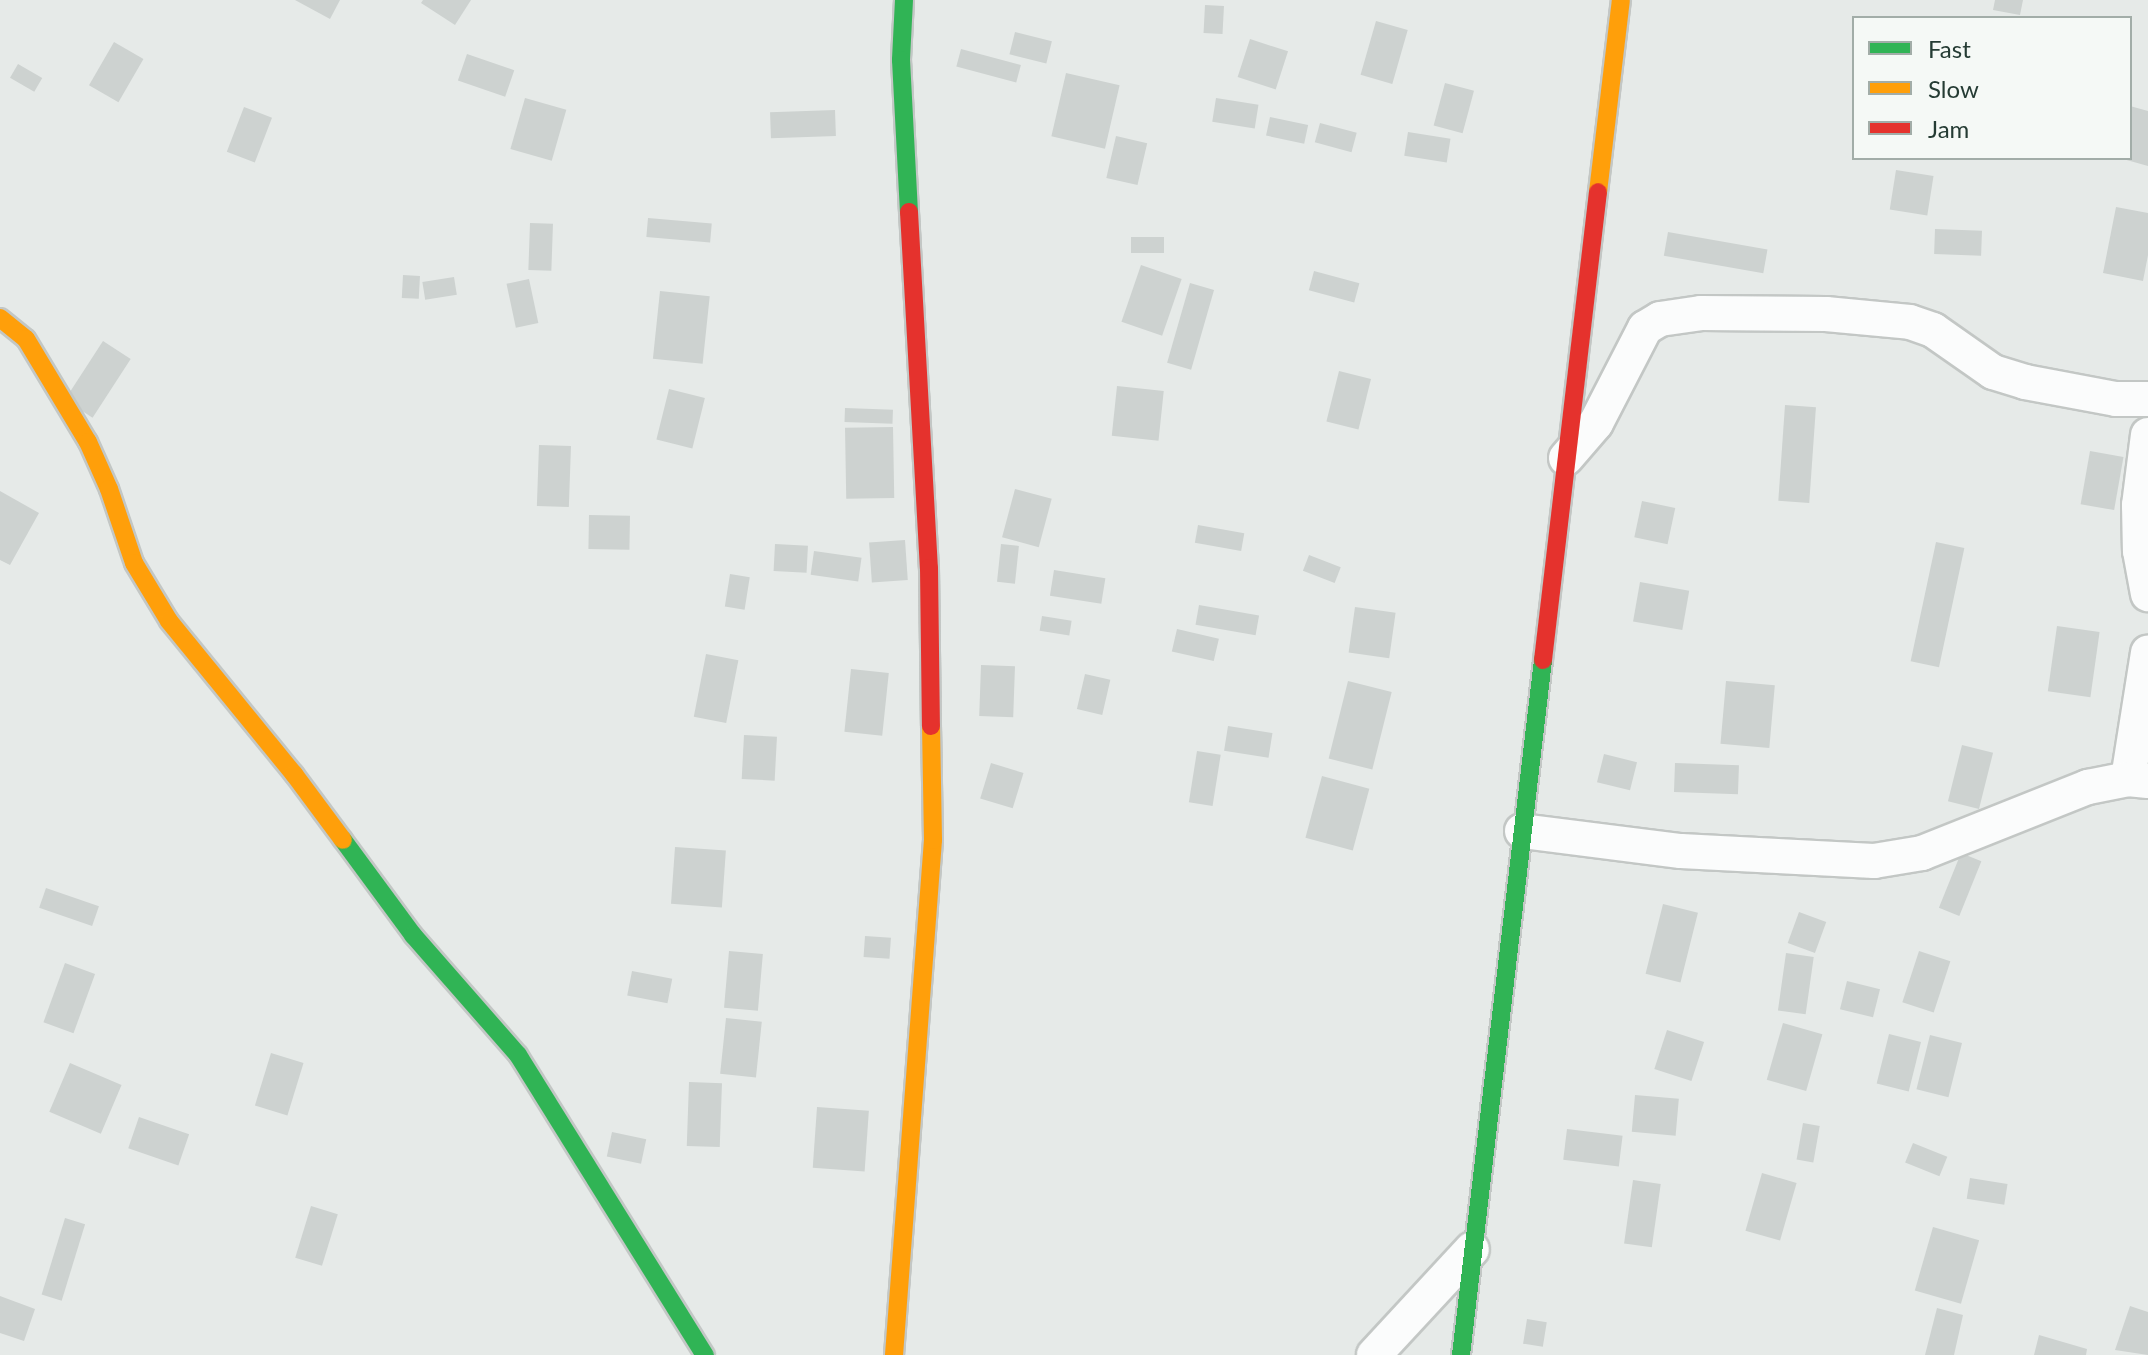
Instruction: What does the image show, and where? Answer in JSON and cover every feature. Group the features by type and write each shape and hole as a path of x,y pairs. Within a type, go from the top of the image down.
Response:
{"street":[{"path":"894,1355 913,1140 933,840 929,568 901,60 904,0"},
{"path":"1461,1355 1621,0"},
{"path":"1566,458 1596,423 1645,328 1660,319 1701,313 1826,314 1910,322 1933,330 1993,372 2025,382 2116,399 2148,399"},
{"path":"0,318 26,339 88,442 109,489 134,563 169,621 294,774 413,935 518,1055 613,1213 705,1355"},
{"path":"2148,435 2139,505 2140,551 2148,594"},
{"path":"1522,831 1681,851 1874,861 1922,853 2088,787 2138,780 2148,653"},
{"path":"1374,1355 1472,1249"}],"building":[{"path":"295,0 340,0 330,19"},
{"path":"423,0 471,0 455,25 421,3"},
{"path":"1995,0 2023,0 2020,15 1993,10"},
{"path":"1205,5 1224,6 1223,34 1204,33"},
{"path":"1376,21 1408,30 1392,84 1361,75"},
{"path":"1015,32 1052,41 1046,64 1009,54"},
{"path":"1250,39 1288,51 1276,89 1238,77"},
{"path":"114,42 143,59 118,102 89,85"},
{"path":"961,49 1021,65 1016,82 956,66"},
{"path":"467,54 514,70 505,97 458,80"},
{"path":"18,64 42,78 34,92 10,78"},
{"path":"1066,73 1120,85 1105,149 1051,136"},
{"path":"1445,83 1474,91 1463,133 1434,126"},
{"path":"525,98 566,110 552,161 510,149"},
{"path":"1216,98 1258,105 1255,128 1212,122"},
{"path":"244,107 272,118 255,163 227,152"},
{"path":"2132,107 2148,111 2148,166 2127,160 2132,160"},
{"path":"835,110 836,136 771,138 770,112"},
{"path":"1270,117 1308,125 1304,144 1266,136"},
{"path":"1320,123 1357,133 1352,152 1315,142"},
{"path":"1408,132 1450,139 1447,162 1404,156"},
{"path":"1116,136 1147,143 1138,185 1106,178"},
{"path":"1896,170 1934,176 1927,215 1890,210"},
{"path":"2116,207 2148,213 2148,255 2143,281 2103,273"},
{"path":"648,218 712,224 710,243 646,237"},
{"path":"530,223 553,224 551,271 528,270"},
{"path":"1935,229 1982,231 1981,256 1934,254"},
{"path":"1668,232 1767,250 1763,273 1664,256"},
{"path":"1131,237 1164,237 1164,253 1131,253"},
{"path":"1141,265 1182,279 1162,336 1121,322"},
{"path":"1314,271 1359,283 1354,302 1309,290"},
{"path":"403,275 420,276 419,299 402,298"},
{"path":"454,277 457,295 425,300 422,282"},
{"path":"529,279 538,323 516,328 507,284"},
{"path":"1190,283 1214,290 1191,370 1167,363"},
{"path":"660,291 710,296 703,364 653,359"},
{"path":"103,341 131,359 93,418 65,400"},
{"path":"1339,371 1371,379 1358,429 1326,421"},
{"path":"1117,386 1164,391 1159,441 1112,436"},
{"path":"669,389 705,398 692,448 656,439"},
{"path":"1785,405 1816,407 1809,503 1778,501"},
{"path":"845,408 893,410 892,424 845,422"},
{"path":"893,427 894,498 846,499 845,428"},
{"path":"539,445 571,446 569,507 537,506"},
{"path":"2090,451 2123,457 2114,510 2081,504"},
{"path":"1015,489 1052,499 1039,547 1002,537"},
{"path":"0,491 39,513 10,565 0,560"},
{"path":"1642,501 1675,508 1668,544 1634,537"},
{"path":"589,515 630,516 629,550 588,549"},
{"path":"1198,525 1244,533 1241,551 1195,543"},
{"path":"905,540 908,580 872,582 869,543"},
{"path":"1936,542 1964,548 1939,667 1911,661"},
{"path":"775,544 808,546 807,573 774,571"},
{"path":"1001,544 1019,546 1015,584 997,582"},
{"path":"814,551 862,558 858,581 811,575"},
{"path":"1309,555 1341,567 1335,583 1303,571"},
{"path":"1054,570 1105,578 1101,604 1050,596"},
{"path":"730,574 750,577 745,610 725,607"},
{"path":"1640,582 1689,591 1682,630 1633,621"},
{"path":"1199,605 1259,616 1256,635 1196,625"},
{"path":"1355,607 1396,613 1389,658 1349,653"},
{"path":"1042,616 1072,621 1069,636 1040,631"},
{"path":"2057,626 2100,632 2090,697 2048,691"},
{"path":"1177,629 1219,639 1214,661 1172,651"},
{"path":"706,654 738,660 726,723 694,717"},
{"path":"981,665 1015,666 1013,717 979,716"},
{"path":"851,669 889,673 882,736 844,732"},
{"path":"1085,674 1110,680 1102,715 1077,709"},
{"path":"1348,681 1392,692 1372,770 1329,759"},
{"path":"1726,681 1775,685 1769,748 1721,744"},
{"path":"1228,726 1272,733 1269,758 1224,751"},
{"path":"744,735 777,737 775,781 742,779"},
{"path":"1962,745 1993,753 1979,809 1948,801"},
{"path":"1197,751 1221,755 1213,806 1189,802"},
{"path":"1604,754 1637,762 1630,790 1597,782"},
{"path":"991,763 1024,773 1013,808 980,798"},
{"path":"1675,763 1739,765 1738,794 1674,792"},
{"path":"1322,776 1369,789 1353,851 1305,838"},
{"path":"675,847 726,851 722,907 671,904"},
{"path":"1961,853 1981,861 1959,916 1939,908"},
{"path":"46,888 99,906 92,926 39,908"},
{"path":"1663,904 1698,913 1681,983 1646,974"},
{"path":"1799,912 1826,922 1815,953 1788,943"},
{"path":"865,936 891,938 889,959 864,957"},
{"path":"729,951 763,954 758,1011 724,1008"},
{"path":"1919,951 1950,961 1934,1013 1902,1002"},
{"path":"1786,953 1814,957 1806,1014 1778,1010"},
{"path":"65,963 95,974 74,1033 43,1022"},
{"path":"632,971 672,979 667,1003 627,996"},
{"path":"1847,981 1880,989 1873,1017 1840,1009"},
{"path":"726,1018 762,1022 756,1077 720,1074"},
{"path":"1783,1023 1822,1034 1806,1091 1767,1080"},
{"path":"1667,1030 1704,1042 1691,1081 1654,1069"},
{"path":"1889,1034 1921,1042 1909,1091 1877,1083"},
{"path":"1930,1035 1962,1043 1948,1097 1916,1089"},
{"path":"271,1053 304,1063 287,1116 255,1106"},
{"path":"70,1063 122,1085 101,1134 49,1112"},
{"path":"689,1082 722,1083 720,1147 687,1146"},
{"path":"1635,1095 1679,1099 1676,1136 1632,1132"},
{"path":"817,1107 869,1111 865,1171 813,1168"},
{"path":"139,1117 189,1134 178,1165 128,1148"},
{"path":"1803,1123 1820,1126 1813,1162 1797,1159"},
{"path":"1567,1129 1623,1136 1619,1167 1563,1160"},
{"path":"612,1132 646,1139 641,1164 607,1156"},
{"path":"1913,1143 1947,1157 1939,1176 1905,1162"},
{"path":"1762,1173 1797,1183 1780,1241 1745,1231"},
{"path":"1970,1178 2008,1184 2004,1205 1967,1199"},
{"path":"1633,1180 1661,1184 1652,1247 1624,1243"},
{"path":"311,1206 338,1214 322,1266 295,1258"},
{"path":"65,1218 85,1224 62,1301 42,1295"},
{"path":"1933,1227 1979,1240 1961,1304 1915,1290"},
{"path":"0,1296 35,1309 24,1341 0,1333"},
{"path":"2130,1306 2148,1312 2148,1355 2115,1350"},
{"path":"1937,1308 1963,1315 1954,1355 1925,1355"},
{"path":"1527,1319 1547,1322 1543,1347 1523,1344"},
{"path":"2039,1335 2087,1349 2086,1355 2034,1355"}],"traffic: fast":[{"path":"904,0 901,60 909,212"},
{"path":"1461,1355 1543,660"},
{"path":"343,840 413,935 518,1055 705,1355"}],"traffic: slow":[{"path":"1598,192 1621,0"},
{"path":"0,318 26,339 88,442 109,489 134,563 169,621 294,774 343,840"},
{"path":"894,1355 933,840 931,726"}],"traffic: jam":[{"path":"1543,660 1598,192"},
{"path":"909,212 929,568 931,726"}]}
